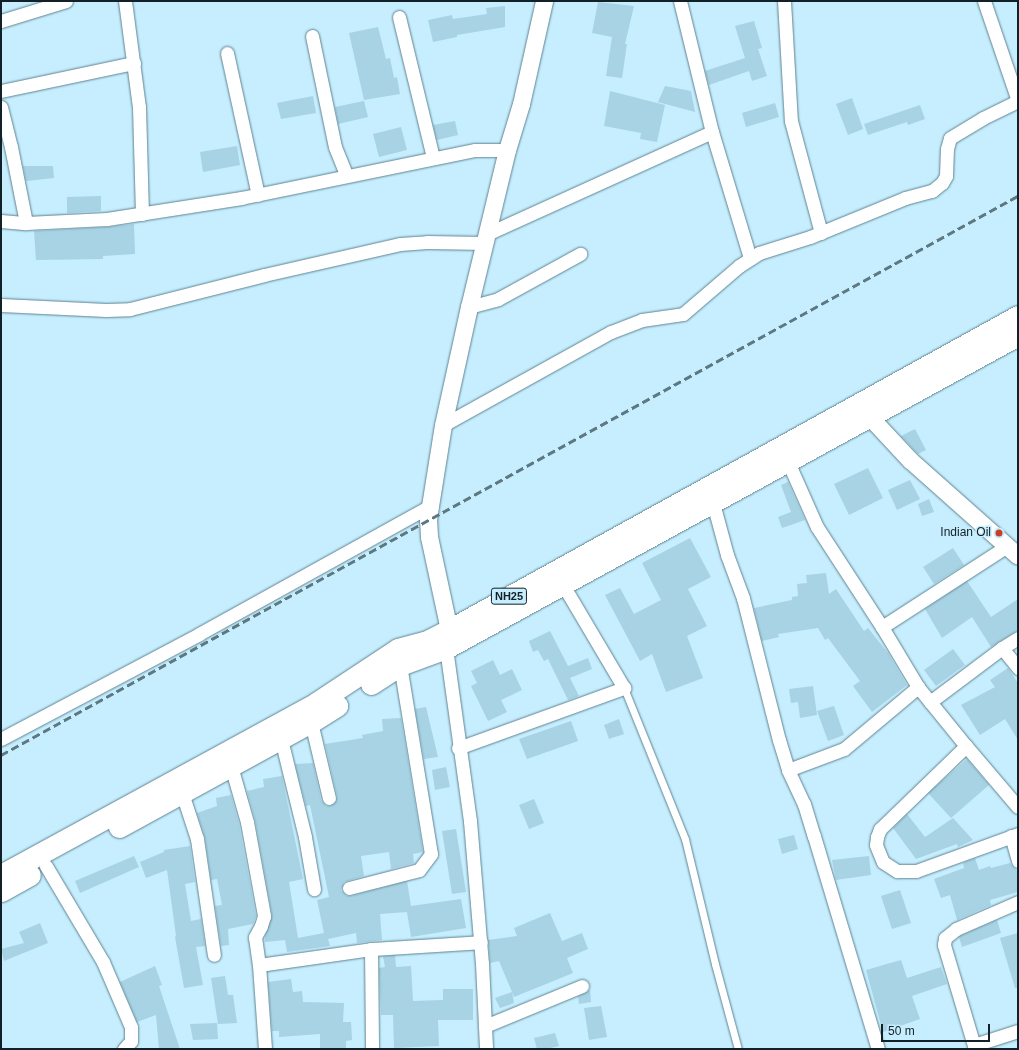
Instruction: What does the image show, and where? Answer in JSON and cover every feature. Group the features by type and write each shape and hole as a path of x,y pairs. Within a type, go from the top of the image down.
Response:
{"main road":[{"name":"NH25","path":"447,639 1018,316"},
{"name":"NH25","path":"1,875 425,642 447,639 563,585 788,462 868,415 1018,335"},
{"name":"NH25","path":"1,891 311,722 399,657"}],"street":[{"path":"1,21 66,1"},
{"path":"125,1 139,107 142,214"},
{"path":"486,1049 481,942 470,821 458,748 447,639 429,537 428,520 443,425 469,307 506,150 521,104 544,1"},
{"path":"680,1 712,132 750,258"},
{"path":"784,1 791,121 821,233"},
{"path":"443,425 611,332 642,320 683,314 750,258 821,233 905,198 925,194 937,188 946,176 947,150 950,138 983,118 1018,101 984,1"},
{"path":"399,17 433,158"},
{"path":"312,36 335,147 347,176"},
{"path":"227,53 258,195"},
{"path":"1,91 134,63"},
{"path":"1,107 11,147 26,223"},
{"path":"1,305 106,310 130,309 264,275 400,244 486,239 712,132"},
{"path":"1,221 26,223 106,219 142,214 258,195 474,150 506,150"},
{"path":"469,307 498,299 580,254"},
{"path":"868,415 910,460 1012,551 882,627"},
{"path":"788,462 817,527 882,627 918,687 966,746 1018,806"},
{"path":"713,503 728,555 743,598 775,726 788,770 804,804 878,1049"},
{"path":"1,739 199,634 430,506"},
{"path":"458,748 624,688 563,585"},
{"path":"930,702 1002,648 1018,638"},
{"path":"1002,648 1018,668"},
{"path":"349,888 419,870 431,854 399,657"},
{"path":"788,770 844,748 918,687"},
{"path":"311,722 330,798"},
{"path":"280,739 305,837 314,889"},
{"path":"966,746 880,829 876,845 878,854 888,867 897,871 916,871 1015,835 1018,861"},
{"path":"231,766 247,822 264,916 261,926 255,936 259,965 265,1049"},
{"path":"182,793 197,839 214,955"},
{"path":"46,866 103,962 131,1027 131,1041 124,1049"},
{"path":"1018,902 956,929 944,938 944,946 974,1047 1018,1031"},
{"path":"259,965 371,949 481,942"},
{"path":"371,949 372,1049"},
{"path":"485,1026 582,986"}],"lane":[{"path":"624,688 685,840 715,964 738,1049"}],"building":[{"path":"598,2 634,6 625,44 627,44 622,78 606,76 612,37 592,33"},
{"path":"505,6 505,27 457,35 457,37 433,42 428,20 452,15 453,19 487,14 486,8"},
{"path":"754,21 762,48 758,49 767,76 752,81 749,71 709,85 705,71 745,58 735,26"},
{"path":"378,27 386,59 390,58 394,78 397,77 400,94 364,100 349,33"},
{"path":"665,86 691,91 695,112 658,102"},
{"path":"610,91 665,105 657,142 640,139 641,133 604,126"},
{"path":"313,96 316,113 281,119 277,103"},
{"path":"852,98 863,129 848,135 836,104"},
{"path":"364,101 368,117 338,124 335,107"},
{"path":"775,103 779,117 746,127 742,113"},
{"path":"920,105 925,119 908,125 907,122 868,135 864,124"},
{"path":"455,121 458,135 437,140 433,125"},
{"path":"401,127 407,150 379,157 373,134"},
{"path":"237,146 240,165 203,172 200,152"},
{"path":"23,166 53,166 54,178 26,181"},
{"path":"101,196 101,211 67,213 67,197"},
{"path":"134,224 135,254 103,256 103,259 36,260 34,231"},
{"path":"915,429 926,450 918,454 901,436"},
{"path":"868,468 883,498 849,515 834,484"},
{"path":"910,480 920,499 897,510 888,490"},
{"path":"788,482 805,520 782,528 778,517 791,512 781,485"},
{"path":"929,499 934,512 922,516 918,504"},
{"path":"690,538 711,577 688,589 707,626 687,636 703,678 666,692 652,654 640,661 605,595 620,588 634,614 661,600 642,563"},
{"path":"953,548 964,565 934,584 923,567"},
{"path":"826,573 829,594 836,589 864,631 868,628 888,653 907,685 872,712 853,686 860,681 828,638 825,640 818,628 778,634 779,637 762,641 754,608 792,600 792,597 798,596 797,584 807,583 806,575"},
{"path":"967,581 991,617 1018,599 1018,630 991,647 972,617 942,638 925,609"},
{"path":"550,631 568,666 588,658 592,669 570,678 579,696 568,700 548,659 544,661 538,650 533,652 529,641"},
{"path":"953,649 965,665 936,686 924,670"},
{"path":"493,660 500,675 512,669 522,690 501,700 507,712 488,721 471,686 477,683 471,671"},
{"path":"1008,668 1018,683 1018,740 1005,719 980,735 961,705 995,687 990,680"},
{"path":"813,686 817,715 800,718 798,702 791,703 789,689"},
{"path":"834,706 844,735 828,741 817,711"},
{"path":"426,707 438,757 424,759 415,709"},
{"path":"401,718 423,852 413,854 414,863 391,869 389,852 361,856 364,876 344,882 341,890 346,896 351,896 407,881 411,906 461,899 466,928 411,937 407,912 380,914 382,940 357,943 356,933 328,939 330,946 287,952 285,940 265,942 265,936 272,915 255,820 247,791 264,787 263,779 282,776 303,879 289,882 298,938 324,933 317,900 329,897 310,805 306,806 295,764 313,763 321,800 326,806 331,806 336,801 337,796 325,744 363,738 362,735 383,731 382,719"},
{"path":"619,719 624,734 609,739 604,725"},
{"path":"571,721 578,741 527,759 519,739"},
{"path":"967,759 989,785 951,818 928,793"},
{"path":"446,767 450,787 435,790 432,770"},
{"path":"231,795 239,824 256,916 253,924 228,929 229,945 221,946 215,906 222,905 217,879 211,880 205,838 197,813 217,806 216,798"},
{"path":"534,799 544,823 529,829 519,805"},
{"path":"907,814 925,837 953,818 973,840 958,847 957,844 916,859 893,828"},
{"path":"456,829 466,892 452,894 442,831"},
{"path":"794,835 798,849 782,854 778,839"},
{"path":"190,846 195,882 185,884 191,921 201,919 205,946 196,947 203,985 184,988 175,937 167,870 146,878 140,862 164,852 164,850"},
{"path":"134,856 139,867 80,893 75,881"},
{"path":"869,856 871,875 836,880 832,860"},
{"path":"975,858 979,870 990,866 991,868 1010,863 1018,872 1018,892 990,900 991,905 957,920 950,895 941,898 934,879 964,868 963,863"},
{"path":"900,890 911,923 892,929 881,896"},
{"path":"550,913 562,941 582,933 588,949 567,958 573,973 514,997 499,961 490,963 488,940 517,936 514,928"},
{"path":"997,920 1001,933 962,947 960,936"},
{"path":"40,923 48,943 4,961 1,949 24,943 19,932"},
{"path":"1018,933 1018,988 1015,988 1000,938"},
{"path":"395,955 396,967 411,966 413,1001 443,1000 443,989 473,989 473,1020 438,1020 439,1046 394,1048 393,1015 381,1015 379,968 385,967 383,956"},
{"path":"901,960 907,978 941,967 947,984 912,996 920,1019 883,1032 866,970"},
{"path":"155,966 162,985 159,986 180,1049 159,1049 156,1015 137,1022 120,982"},
{"path":"225,976 228,995 233,995 237,1023 218,1024 211,978"},
{"path":"291,979 293,992 302,991 303,1002 344,1003 343,1022 351,1022 352,1040 346,1041 346,1049 320,1049 320,1034 279,1037 279,1031 272,1031 268,982"},
{"path":"590,990 591,1002 579,1004 578,996"},
{"path":"512,992 514,1003 500,1008 495,998"},
{"path":"601,1006 607,1037 589,1040 584,1008"},
{"path":"217,1023 218,1039 193,1040 190,1024"},
{"path":"555,1033 559,1046 546,1049 537,1049 534,1038"}],"railway":[{"path":"1,755 1018,196"}],"place":[{"name":"Indian Oil","path":"999,533"}]}
